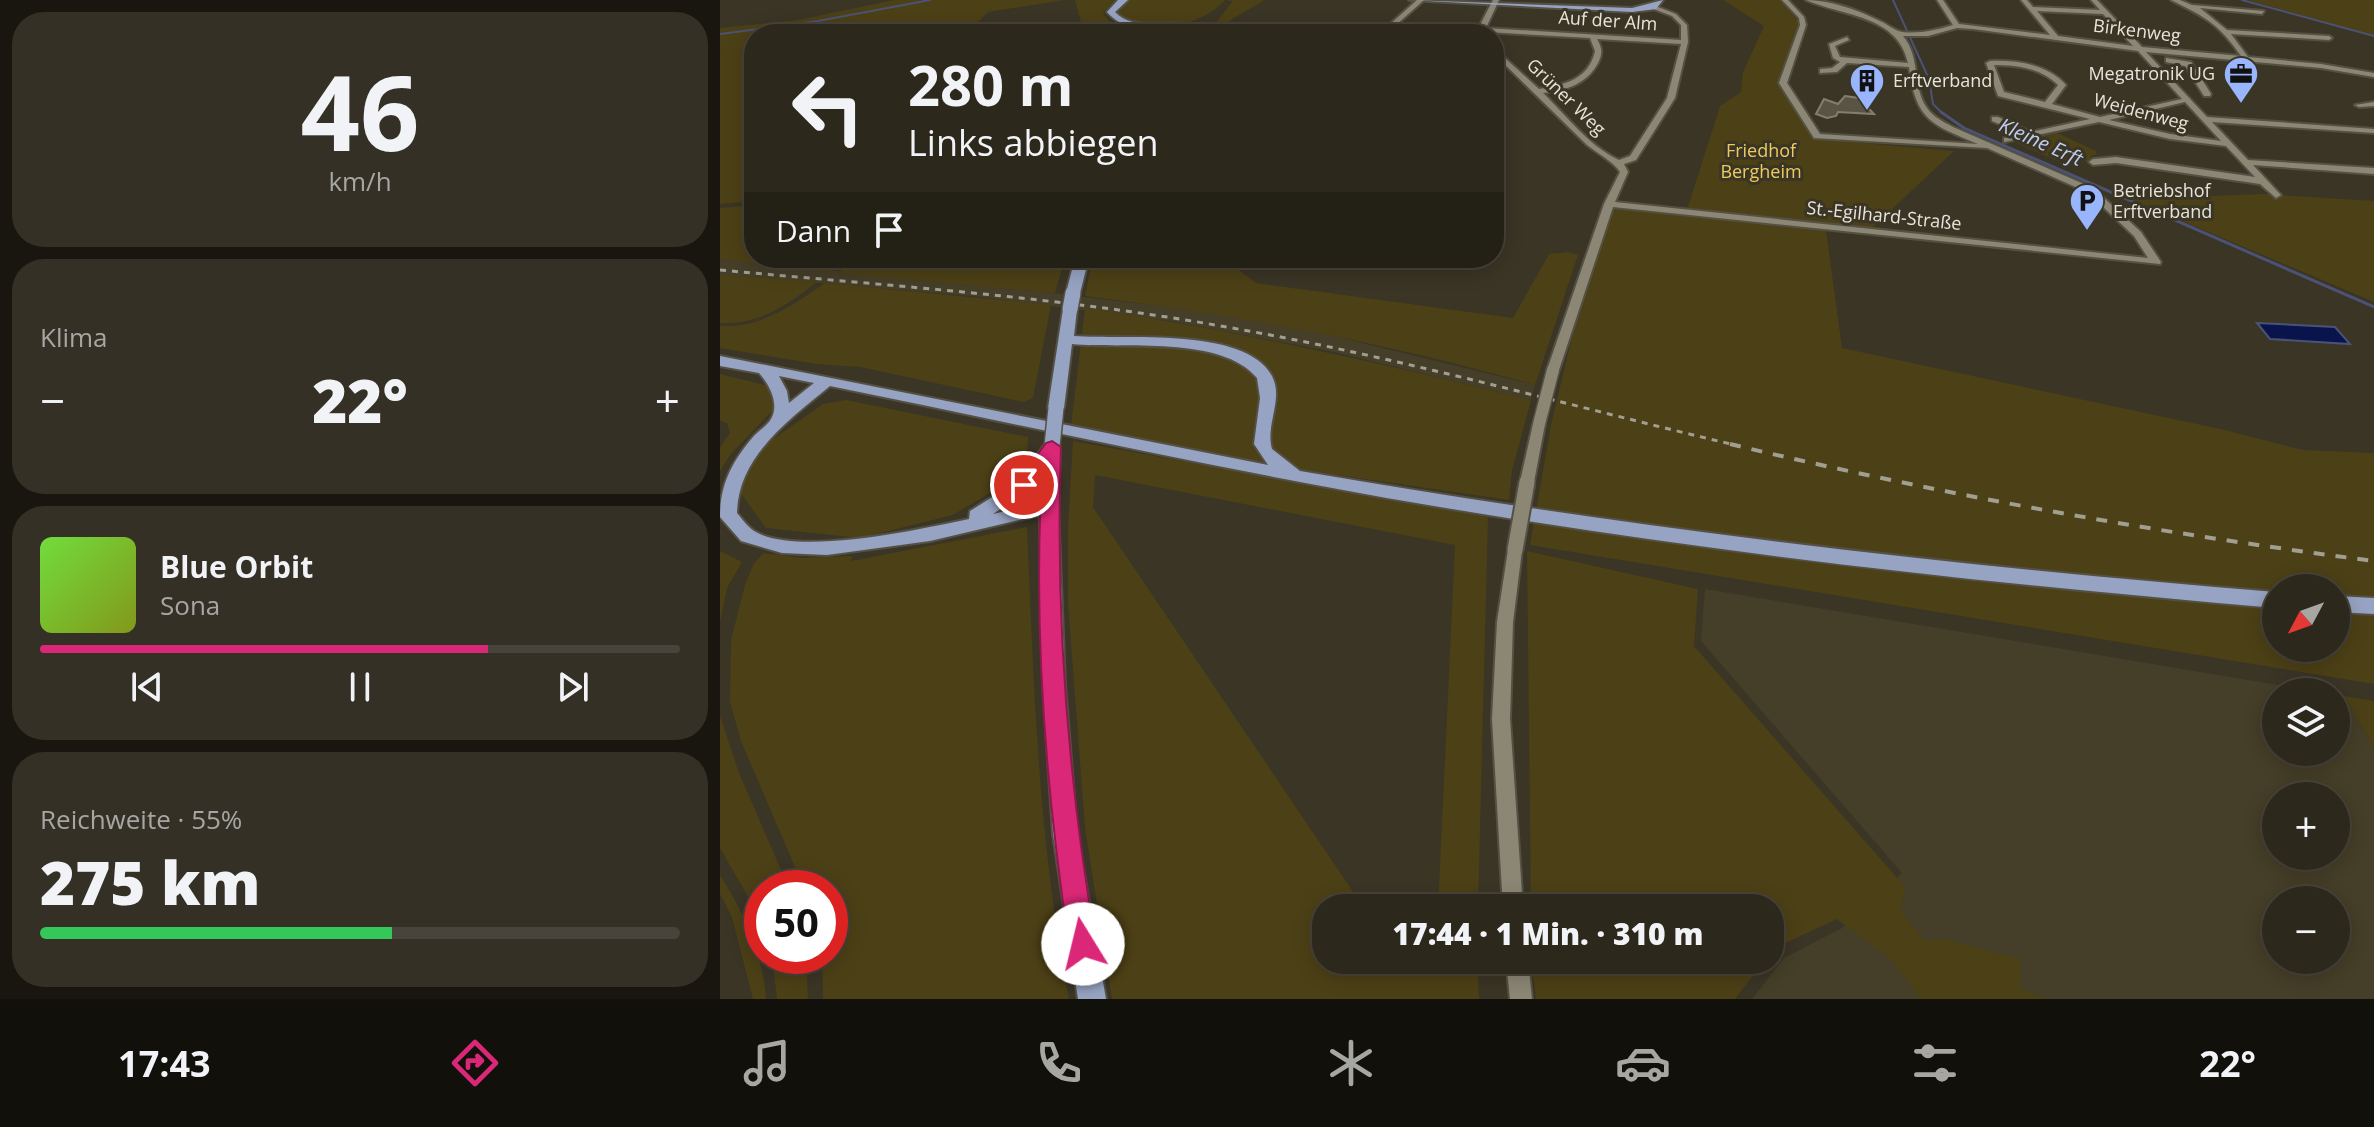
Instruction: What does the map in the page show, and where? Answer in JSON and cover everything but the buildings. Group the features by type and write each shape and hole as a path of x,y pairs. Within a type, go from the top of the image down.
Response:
{"main road":[{"path":"1124,0 1115,5 1111,12 1121,21 1134,24"},
{"path":"1413,0 1652,6"},
{"path":"1079,268 1064,339 1049,507 1054,685 1065,834 1092,999"},
{"path":"1064,339 1192,346 1241,357 1262,373 1269,391 1262,445 1267,454 1298,477"},
{"path":"720,361 1298,477 1546,519 1797,553 1995,575 2262,599"},
{"path":"764,369 779,386 782,395 780,418"},
{"path":"827,381 744,451 728,479 725,506 729,519 751,537 788,547 830,549 885,542 1049,507"},
{"path":"955,527 1005,500 1024,485 1052,447"},
{"path":"2350,605 2374,606"}],"street":[{"path":"1393,24 1421,0"},
{"path":"1785,0 1802,18 1803,25 1783,83 1817,136 1993,147"},
{"path":"1809,0 1850,12 1900,34 1912,65 1921,105 1938,122 1993,147"},
{"path":"1940,0 1957,26"},
{"path":"2024,0 2056,38"},
{"path":"2094,0 2276,195"},
{"path":"2174,0 2194,6 2262,12"},
{"path":"1485,24 1495,2"},
{"path":"1850,12 1857,3"},
{"path":"1512,894 1501,719 1505,622 1515,550 1539,424 1553,370 1609,204 1624,172 1619,163 1633,158 1671,98 1685,42 1684,25 1679,18 1652,6"},
{"path":"2194,6 2228,32 2246,59"},
{"path":"2032,9 2106,12"},
{"name":"Birkenweg","path":"1900,34 1924,34 1957,26 2139,49 2321,66 2374,75"},
{"path":"2228,32 2329,38"},
{"name":"Auf der Alm","path":"1504,33 1685,42"},
{"path":"1924,34 1926,44"},
{"path":"1537,92 1568,87 1585,79 1600,50 1593,39 1595,36"},
{"path":"1847,39 1831,45 1837,58 1912,65"},
{"path":"2147,58 2188,64 2207,94"},
{"name":"Grüner Weg","path":"1504,61 1606,157 1619,163"},
{"path":"1823,71 1834,70 1845,61"},
{"name":"Weidenweg","path":"2048,104 2062,85 2050,75 2018,65 1990,63 2001,94 2048,104 2157,136 2228,144"},
{"path":"2007,140 2186,100"},
{"path":"2359,105 2374,104"},
{"path":"1995,119 2030,135"},
{"path":"2205,119 2374,131"},
{"name":"St.-Egilhard-Straße","path":"1609,204 2156,262 2138,234 2090,190 1993,147"},
{"path":"2094,162 2112,160 2261,181"},
{"path":"2243,162 2374,171"},
{"path":"2158,167 2171,179"},
{"path":"1518,974 1521,999"}],"shaded area":[{"path":"720,259 744,261 744,268 811,268 1210,312 1313,331 1535,385 1531,400 1334,352 1170,321 973,296 720,275"},
{"path":"2257,323 2335,327 2350,344 2270,339"},
{"path":"1705,589 2262,682 2262,766 2350,766 2350,706 2374,747 2374,999 1752,999 1772,974 1784,974 1784,958 1842,928 1902,873 1701,641"}],"green space":[{"path":"894,0 1065,0 988,12 976,24 759,24 798,20"},
{"path":"1075,0 1115,0 1103,13 1111,23 1117,24 1081,24"},
{"path":"1129,0 1225,0 1202,17 1179,24 1131,21 1117,16 1117,7"},
{"path":"1225,0 1265,0 1228,24 1215,24 1233,1"},
{"name":"Friedhof Bergheim","path":"1723,0 1780,0 1800,23 1779,81 1815,139 1954,151 1871,229 1687,210 1720,106 1741,92 1743,72 1764,26"},
{"path":"2248,0 2374,0 2374,36"},
{"path":"744,26 744,202 720,204 720,28"},
{"path":"2055,132 2097,154 2091,156 2090,161 2062,163 2014,142"},
{"path":"2263,194 2374,201 2374,302 2130,199"},
{"path":"744,206 744,262 720,259 720,208"},
{"path":"1614,209 1826,230 1842,348 2225,430 2303,450 2374,453 2374,684 1530,545 1551,425 1580,303"},
{"path":"1568,252 1578,255 1535,385 1424,356 1312,332 1085,296 1091,268 1236,268 1256,283 1513,318 1549,254"},
{"path":"797,268 837,268 831,272"},
{"path":"844,268 1062,268 1055,293 838,273"},
{"path":"720,275 817,282 772,312 747,321 720,323"},
{"path":"825,283 1051,305 1033,398 1024,402 860,367 817,364 720,348 720,326 735,326 763,319 789,307"},
{"path":"1085,308 1309,349 1531,400 1512,471 1509,500 1262,464 1071,426"},
{"path":"720,374 769,386 774,392 775,408 730,455 720,471 720,447 730,433 727,423 720,421"},
{"path":"846,400 1028,437 1027,458 1008,482 953,515 860,538 766,528 739,491 763,446 823,404"},
{"path":"1073,441 1488,517 1478,894 1439,894 1455,545 1095,475 1093,507 1355,894 1312,894 1312,974 1478,974 1479,999 1112,999 1085,828 1068,603"},
{"path":"1027,527 1044,823 1069,999 823,999 822,974 848,974 848,870 796,870 741,741 730,702 731,640 745,585 753,565 763,553 804,558 852,556 851,561"},
{"path":"720,551 742,562 727,588 720,622"},
{"path":"1527,551 1698,589 1694,646 1905,887 1901,912 1925,941 1943,939 2021,959 2020,988 2044,999 1921,999 1892,960 1837,919 1784,944 1784,894 1531,894"},
{"path":"2350,697 2374,701 2374,747 2350,706"},
{"path":"720,716 739,773 781,870 744,870 744,890 720,848"},
{"path":"720,875 744,919 744,964 732,917 720,894"},
{"path":"747,974 762,974 766,999 753,999"},
{"path":"774,974 807,974 808,999 777,999"},
{"path":"1533,974 1754,974 1735,999 1536,999"}],"waterway":[{"path":"795,24 930,0"},
{"name":"Kleine Erft","path":"1893,0 1929,79 1933,104 1941,112"},
{"name":"Kleine Erft","path":"2242,0 2374,36"},
{"path":"720,34 744,31"},
{"name":"Kleine Erft","path":"1941,112 1964,128 2374,307"}],"railway":[{"path":"720,270 1041,300 1232,328 1423,368 1739,446"},
{"path":"1730,444 1890,480 2050,511 2374,561"}],"place":[{"name":"Megatronik UG","path":"2241,105"},
{"name":"Erftverband","path":"1867,112"},
{"name":"Betriebshof Erftverband","path":"2087,232"}],"route":[{"path":"1024,485 1052,447 1049,507 1054,685 1065,834 1083,944"}]}
